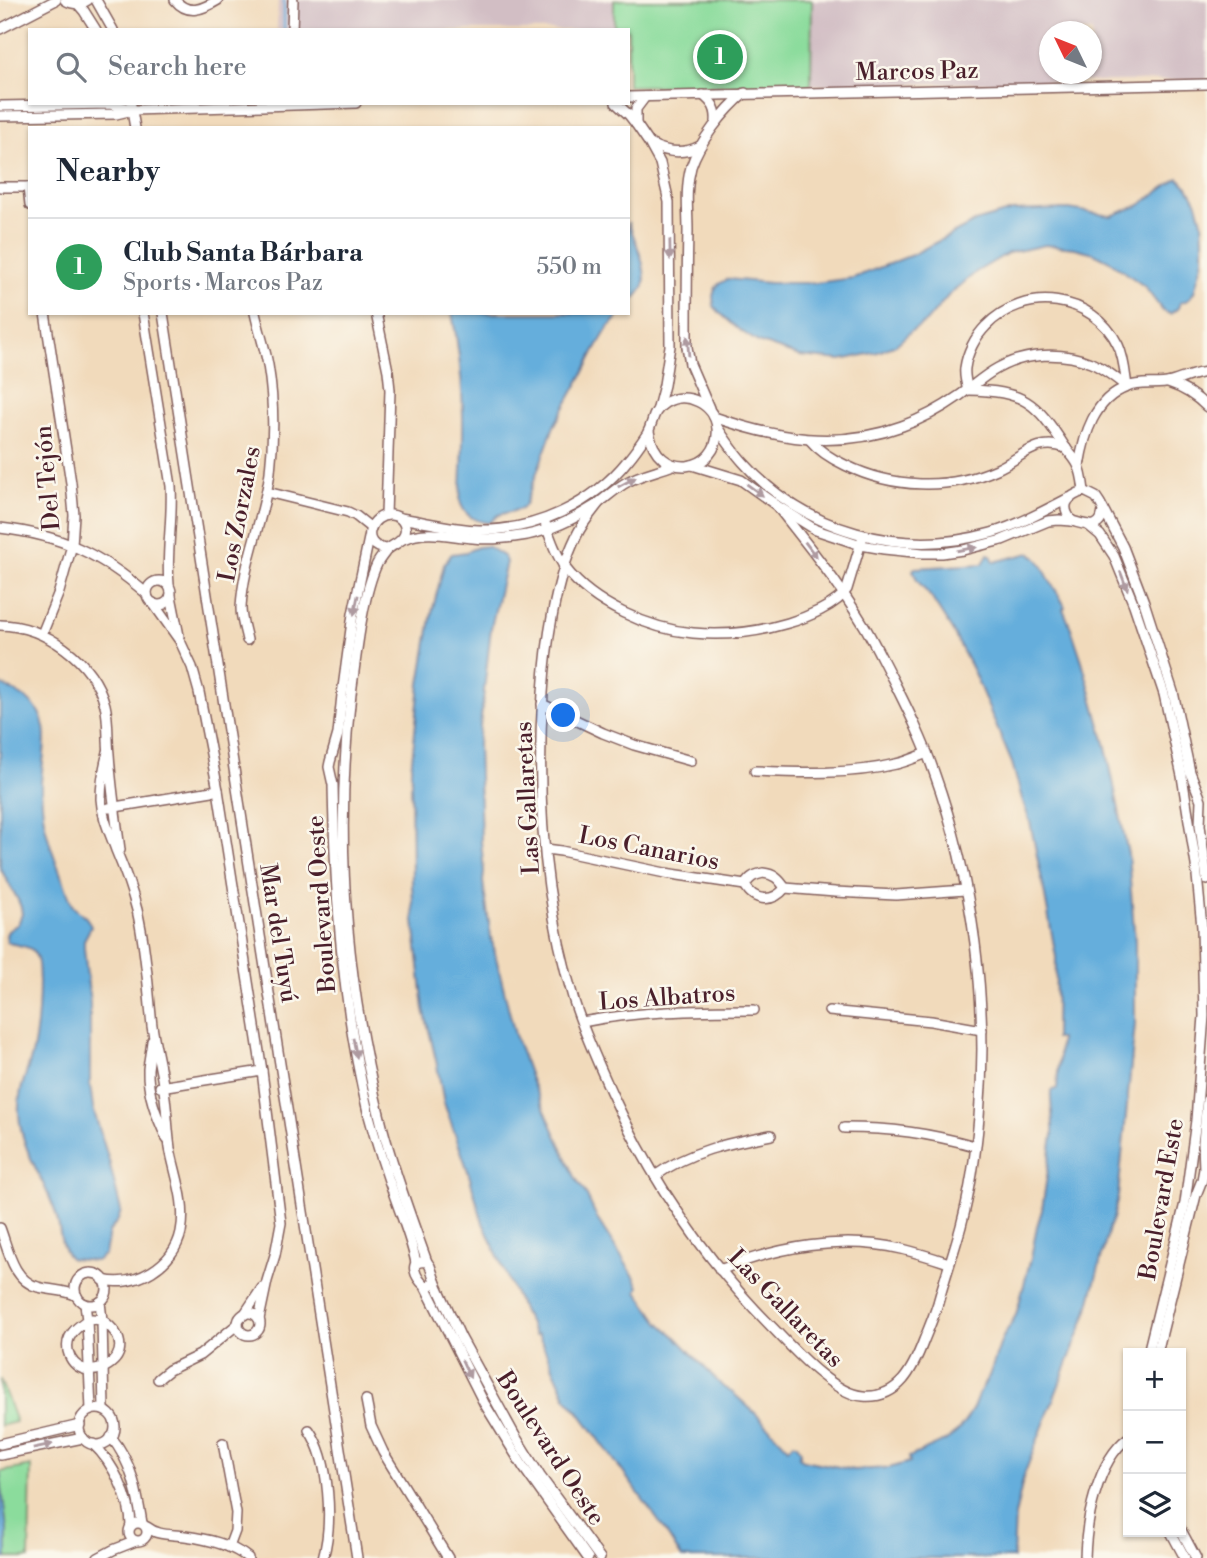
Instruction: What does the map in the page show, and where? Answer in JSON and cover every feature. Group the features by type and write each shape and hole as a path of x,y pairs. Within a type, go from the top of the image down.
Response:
{"street":[{"path":"0,29 56,0"},
{"path":"65,0 78,4 88,0"},
{"path":"96,0 112,28"},
{"path":"175,0 179,5 193,10 218,0"},
{"path":"292,28 293,0"},
{"path":"78,4 95,28"},
{"name":"Marcos Paz","path":"630,97 1207,84"},
{"path":"745,93 727,109 702,145 691,166 687,191 687,347 690,364 717,427 744,463 782,498 807,514 862,541 928,543 974,537 1013,525 1084,491"},
{"path":"703,94 715,106 716,124"},
{"path":"636,124 636,109 645,97"},
{"path":"0,106 55,105"},
{"path":"0,116 116,114 132,105 135,126"},
{"path":"618,105 636,124 660,163 669,202 670,346 657,410"},
{"path":"649,143 672,152 691,151 702,145"},
{"path":"0,187 28,187"},
{"path":"968,390 965,366 973,343 981,331 1004,310 1030,301 1043,300 1077,307 1103,324 1118,345 1127,387"},
{"name":"Del Tejón","path":"42,634 59,592 72,545 74,515 45,315"},
{"path":"143,315 170,486 169,586 180,641"},
{"name":"Mar del Tuyú","path":"163,315 357,1558"},
{"name":"Los Zorzales","path":"247,640 241,610 242,597 267,492 272,454 273,409 267,363 255,315"},
{"path":"376,315 390,390 386,515"},
{"path":"717,427 717,437 709,454 692,465 673,465 655,452 650,442 651,420 657,410 664,403 683,397 702,403 712,413 766,433 810,440 838,440 858,438 902,426 932,412 998,368 1019,359 1068,357 1092,363 1112,374 1127,387"},
{"path":"1168,383 1207,372"},
{"path":"692,465 741,480 816,530 903,552 942,553 982,546 1048,521 1072,520 1088,526 1100,521 1102,509 1096,498 1084,491 1079,466 1082,444 1092,419 1103,404 1127,387 1168,383 1193,394 1207,407"},
{"path":"968,390 1000,391 1032,405 1049,422 1079,466"},
{"path":"267,492 348,512 363,520 376,547 387,550 403,538 429,533 475,539 528,534 592,495 629,459 649,431"},
{"path":"810,440 839,463 875,478 899,484 959,481 997,469 1035,447 1056,445 1066,448"},
{"path":"370,533 376,521 386,515 479,530 565,522 598,504 629,480 673,465"},
{"path":"1070,497 1065,509 1072,520"},
{"name":"Las Gallaretas","path":"598,504 583,522 575,539 556,599 548,644 540,754 541,794 555,921 582,1023 623,1118 654,1176 698,1243 755,1310 792,1348 842,1391 872,1396 898,1386 911,1371 935,1312 961,1225 979,1119 982,1030 977,956 951,828 935,774 915,725 866,630 844,595 776,505"},
{"name":"Boulevard Este","path":"1102,509 1123,547 1144,602 1190,772 1201,800 1200,825 1207,880"},
{"path":"400,518 405,528 403,538"},
{"path":"545,524 565,567 598,598 618,610 653,624 691,633 744,633 769,629 816,613 844,595 862,541"},
{"name":"Boulevard Este","path":"1088,526 1100,535 1114,556 1168,693 1204,927 1205,1043 1185,1203 1158,1348"},
{"path":"0,528 45,536 72,545 108,563 135,584 147,594 180,641 192,667 199,692 218,790 262,1071 281,1223 259,1329 255,1334 219,1341"},
{"name":"Boulevard Oeste","path":"339,840 354,641 370,533"},
{"name":"Boulevard Oeste","path":"387,550 371,579 354,641 330,767 345,897 347,965 360,1026 367,1082 386,1139 416,1263"},
{"path":"135,584 150,584 160,580 168,567"},
{"path":"160,580 169,586"},
{"path":"147,594 150,584"},
{"path":"153,603 164,604 171,596"},
{"path":"1133,605 1144,602"},
{"path":"0,625 42,634 62,647 86,670 99,690 107,719 108,752 123,866"},
{"path":"542,704 634,745 691,761"},
{"path":"56,1289 77,1282 89,1274 120,1282 142,1276 168,1258 181,1234 183,1210 170,1147 164,1086 153,1031 138,913 102,809 103,773 108,752"},
{"path":"755,771 816,772 860,769 900,763 927,753"},
{"path":"332,755 342,754 346,759"},
{"path":"331,775 339,776 345,771"},
{"path":"1184,792 1196,786"},
{"path":"102,809 218,790"},
{"path":"1187,809 1194,813 1201,810"},
{"name":"Los Canarios","path":"546,849 664,873 745,885"},
{"name":"Los Canarios","path":"745,885 750,878 763,873 775,877 785,888 896,895 965,890"},
{"name":"Los Canarios","path":"745,885 754,897 762,899 775,897 785,888"},
{"name":"Los Albatros","path":"582,1023 646,1013 754,1010"},
{"path":"829,1011 897,1017 982,1030"},
{"path":"153,1031 148,1069 149,1089 170,1147"},
{"path":"149,1089 262,1071"},
{"name":"Boulevard Este","path":"1150,1348 1200,1185 1204,1163 1207,1100"},
{"path":"844,1128 921,1133 975,1146"},
{"path":"654,1176 682,1159 706,1150 771,1135"},
{"path":"1190,1161 1199,1160 1204,1163"},
{"path":"1188,1182 1200,1185"},
{"name":"Boulevard Oeste","path":"401,1201 427,1262"},
{"path":"0,1228 17,1272 24,1280 41,1288 68,1292 85,1304 91,1410"},
{"path":"720,1270 773,1252 828,1245 876,1245 949,1262"},
{"path":"427,1262 435,1281 425,1286 415,1274 416,1263 427,1262"},
{"path":"103,1279 107,1289 103,1298 102,1320 104,1410"},
{"path":"158,1380 169,1370 200,1355 238,1324 267,1281"},
{"name":"Boulevard Oeste","path":"435,1281 457,1339"},
{"path":"77,1282 77,1296"},
{"path":"85,1304 95,1305 120,1282"},
{"name":"Boulevard Oeste","path":"425,1286 504,1418 528,1465 588,1558"},
{"path":"244,1315 254,1314 259,1319"},
{"path":"87,1320 102,1320 118,1339 117,1357 111,1365 90,1371 72,1360 68,1340 72,1332 87,1320"},
{"path":"238,1324 240,1331 249,1335"},
{"path":"366,1400 371,1426 383,1452 448,1558"},
{"path":"83,1438 80,1425 83,1416 91,1410 104,1410 115,1423 115,1429 105,1443 93,1444"},
{"path":"1,1451 80,1425"},
{"path":"309,1430 319,1447 329,1513 328,1543 323,1558"},
{"path":"1,1451 83,1438 93,1444 107,1460 119,1482 129,1508 131,1538 140,1540 148,1534 132,1475 111,1437"},
{"path":"1086,1558 1090,1514 1101,1479 1112,1455 1123,1442"},
{"path":"223,1443 236,1513 235,1531 229,1546"},
{"name":"Boulevard Oeste","path":"528,1465 600,1558"},
{"path":"119,1482 132,1475"},
{"path":"113,1550 136,1523 164,1535"},
{"path":"98,1558 140,1540 164,1535 183,1536 229,1546 248,1558"},
{"path":"1174,1537 1185,1558"},
{"path":"1185,1537 1196,1558"}],"shaded area":[{"path":"278,0 614,0 614,28 277,28"},
{"path":"812,0 1207,0 1207,80 1102,81 1102,21 1039,21 1039,82 811,85"}],"green space":[{"path":"614,0 812,0 811,85 630,86 630,28 614,28"},
{"path":"0,1379 16,1422 0,1426"},
{"path":"31,1466 29,1558 7,1558 7,1531 0,1472"}],"water":[{"path":"1178,178 1188,187 1197,203 1202,222 1203,259 1194,292 1170,314 1163,311 1144,286 1108,260 1075,248 1045,245 1008,253 976,272 948,296 926,322 896,345 841,360 799,356 758,342 738,329 714,306 715,289 728,279 815,283 853,278 912,255 975,222 1012,211 1069,209 1111,216 1140,205"},
{"path":"630,228 644,273 642,290 630,303"},
{"path":"452,315 619,315 595,350 554,426 525,505 521,509 498,515 489,523 471,517 460,501 463,407"},
{"path":"487,546 504,557 506,562 491,628 478,744 483,882 491,937 515,1035 532,1082 575,1177 598,1220 635,1278 639,1287 637,1291 659,1322 788,1448 794,1443 798,1446 801,1451 799,1457 854,1470 889,1468 910,1462 909,1457 945,1441 957,1432 973,1408 989,1376 1002,1339 1016,1315 1042,1210 1053,1135 1051,1090 1057,1089 1060,1039 1055,1039 1056,957 1030,822 1012,763 974,673 952,630 913,570 983,564 988,554 994,562 1030,553 1040,562 1062,600 1106,747 1128,854 1135,942 1135,1024 1118,1196 1113,1219 1087,1313 1024,1475 1015,1516 1013,1558 682,1558 660,1523 567,1399 538,1334 535,1335 524,1314 483,1223 444,1103 424,1009 414,921 411,770 420,684 432,612 444,565 449,557"},
{"path":"0,684 28,700 42,719 45,740 41,789 45,825 72,905 87,919 91,927 84,940 90,1004 90,1085 93,1108 121,1211 109,1232 105,1254 96,1261 71,1259 64,1250 56,1214 21,1128 20,1097 33,1051 37,1024 38,969 32,950 7,942 6,935 18,924 22,914 17,898 0,868"},
{"path":"0,1473 7,1531 7,1558 0,1558"}],"waterway":[{"path":"284,0 284,28"}],"place":[{"name":"Club Santa Bárbara","path":"720,57"}]}
